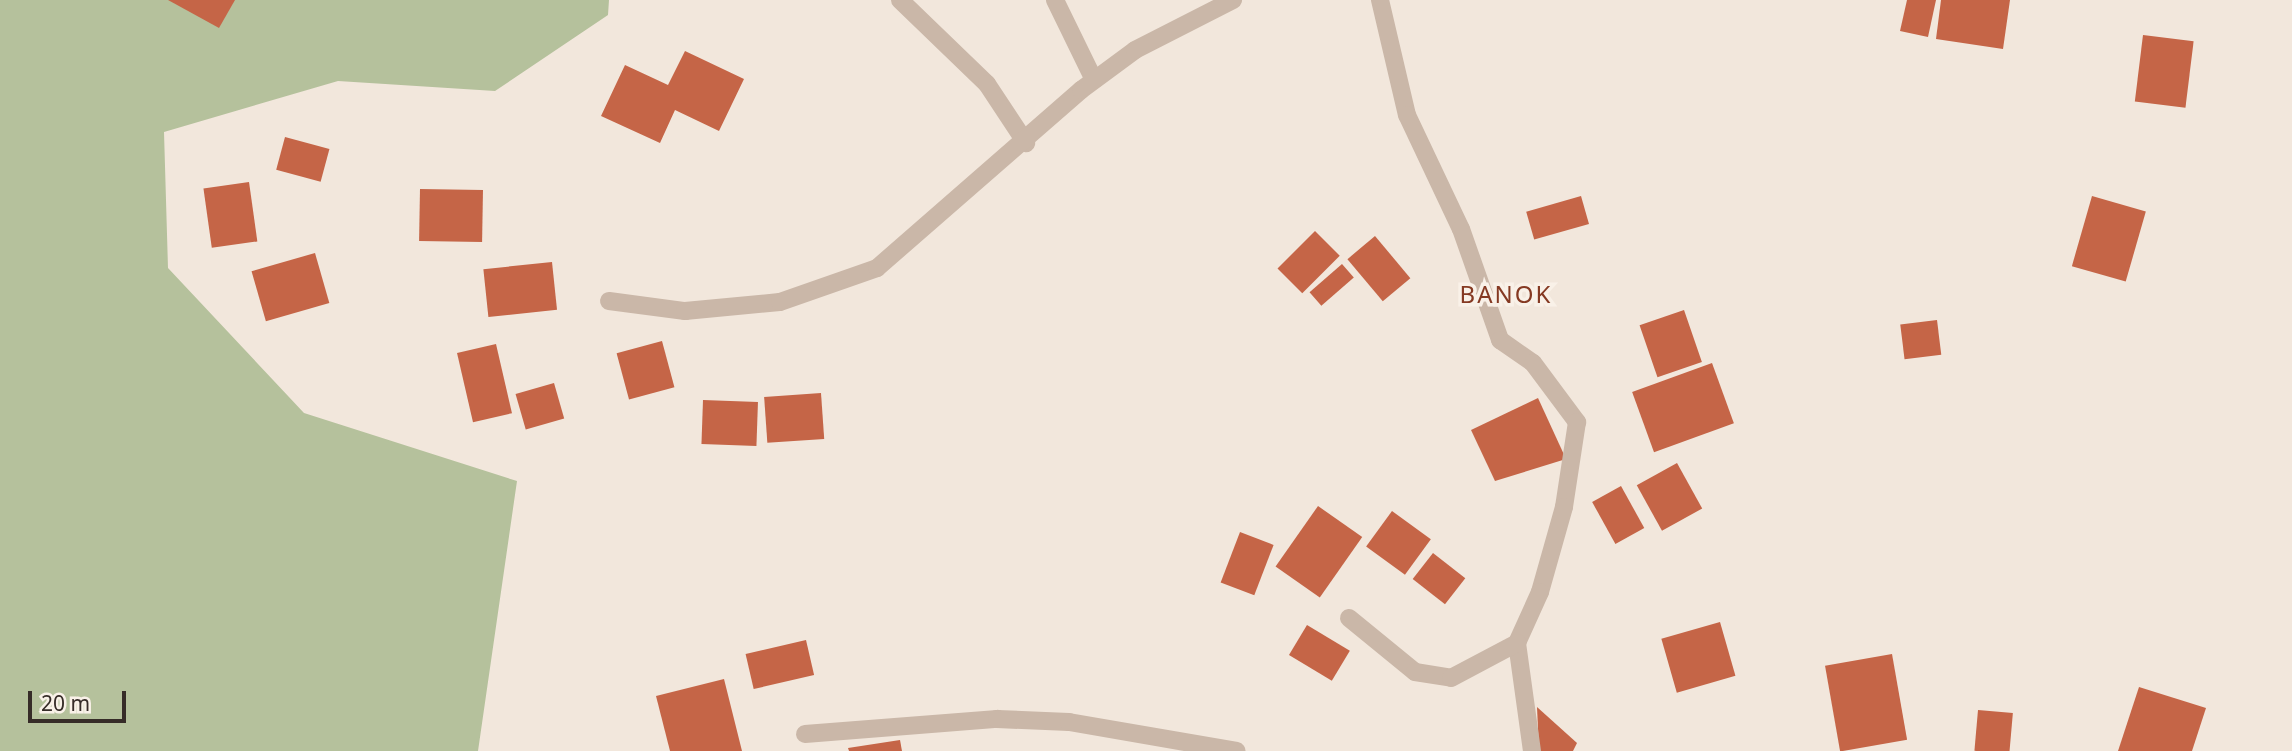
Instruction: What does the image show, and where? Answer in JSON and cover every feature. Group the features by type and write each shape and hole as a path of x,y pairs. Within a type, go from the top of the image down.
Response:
{"street":[{"path":"900,0 987,84 1026,143"},
{"path":"1055,0 1094,80"},
{"path":"609,301 685,311 780,302 877,268 1026,143 1094,80 1135,50 1233,0"},
{"path":"1381,0 1407,115 1461,229 1500,340 1533,363 1577,422 1564,507 1540,592 1517,643 1532,751"},
{"path":"1349,618 1415,671 1451,678 1517,643"},
{"path":"805,734 997,719 1069,722 1237,751"}],"green space":[{"path":"0,0 609,0 608,15 495,91 338,81 164,132 168,268 304,413 517,481 478,751 0,751"}],"building":[{"path":"168,0 235,0 219,28"},
{"path":"1907,0 1936,0 1928,37 1900,31"},
{"path":"1941,0 2010,0 2003,49 1936,39"},
{"path":"2143,35 2194,41 2185,108 2135,102"},
{"path":"685,51 744,79 719,131 675,110 660,143 601,116 625,65 668,85"},
{"path":"285,137 329,149 321,182 276,170"},
{"path":"249,182 257,241 212,248 203,188"},
{"path":"420,189 483,190 482,242 419,241"},
{"path":"1581,196 1589,224 1534,240 1526,212"},
{"path":"2092,196 2146,211 2126,282 2072,266"},
{"path":"1315,231 1340,256 1302,293 1278,268"},
{"path":"1375,236 1410,278 1383,301 1347,259"},
{"path":"315,253 329,303 266,321 252,271"},
{"path":"552,262 557,310 488,317 483,269"},
{"path":"1342,264 1354,278 1321,306 1310,292"},
{"path":"1684,310 1702,362 1657,377 1640,325"},
{"path":"1937,320 1941,355 1905,359 1900,325"},
{"path":"662,341 674,387 629,400 617,353"},
{"path":"496,344 512,413 473,422 457,353"},
{"path":"1712,363 1734,423 1654,452 1632,392"},
{"path":"554,383 564,419 526,430 516,394"},
{"path":"821,393 824,439 767,443 764,397"},
{"path":"1538,398 1566,459 1495,481 1471,430"},
{"path":"703,400 758,402 756,446 701,444"},
{"path":"1677,463 1702,508 1662,531 1637,485"},
{"path":"1621,486 1644,528 1615,544 1592,502"},
{"path":"1318,506 1362,537 1320,598 1276,567"},
{"path":"1392,511 1431,539 1405,575 1366,547"},
{"path":"1240,532 1274,545 1254,595 1221,582"},
{"path":"1433,553 1465,578 1445,604 1413,579"},
{"path":"1720,622 1735,676 1677,693 1661,639"},
{"path":"1307,625 1350,651 1332,681 1289,655"},
{"path":"806,640 814,675 754,689 746,654"},
{"path":"1892,654 1907,740 1840,751 1825,666"},
{"path":"724,679 742,751 670,751 656,696"},
{"path":"2139,687 2206,708 2192,751 2118,751"},
{"path":"1537,707 1577,743 1573,751 1539,751"},
{"path":"1978,710 2013,713 2010,751 1974,751"},
{"path":"900,740 902,751 849,751 848,748"}],"district":[{"name":"BANOK","path":"1506,294"}]}
